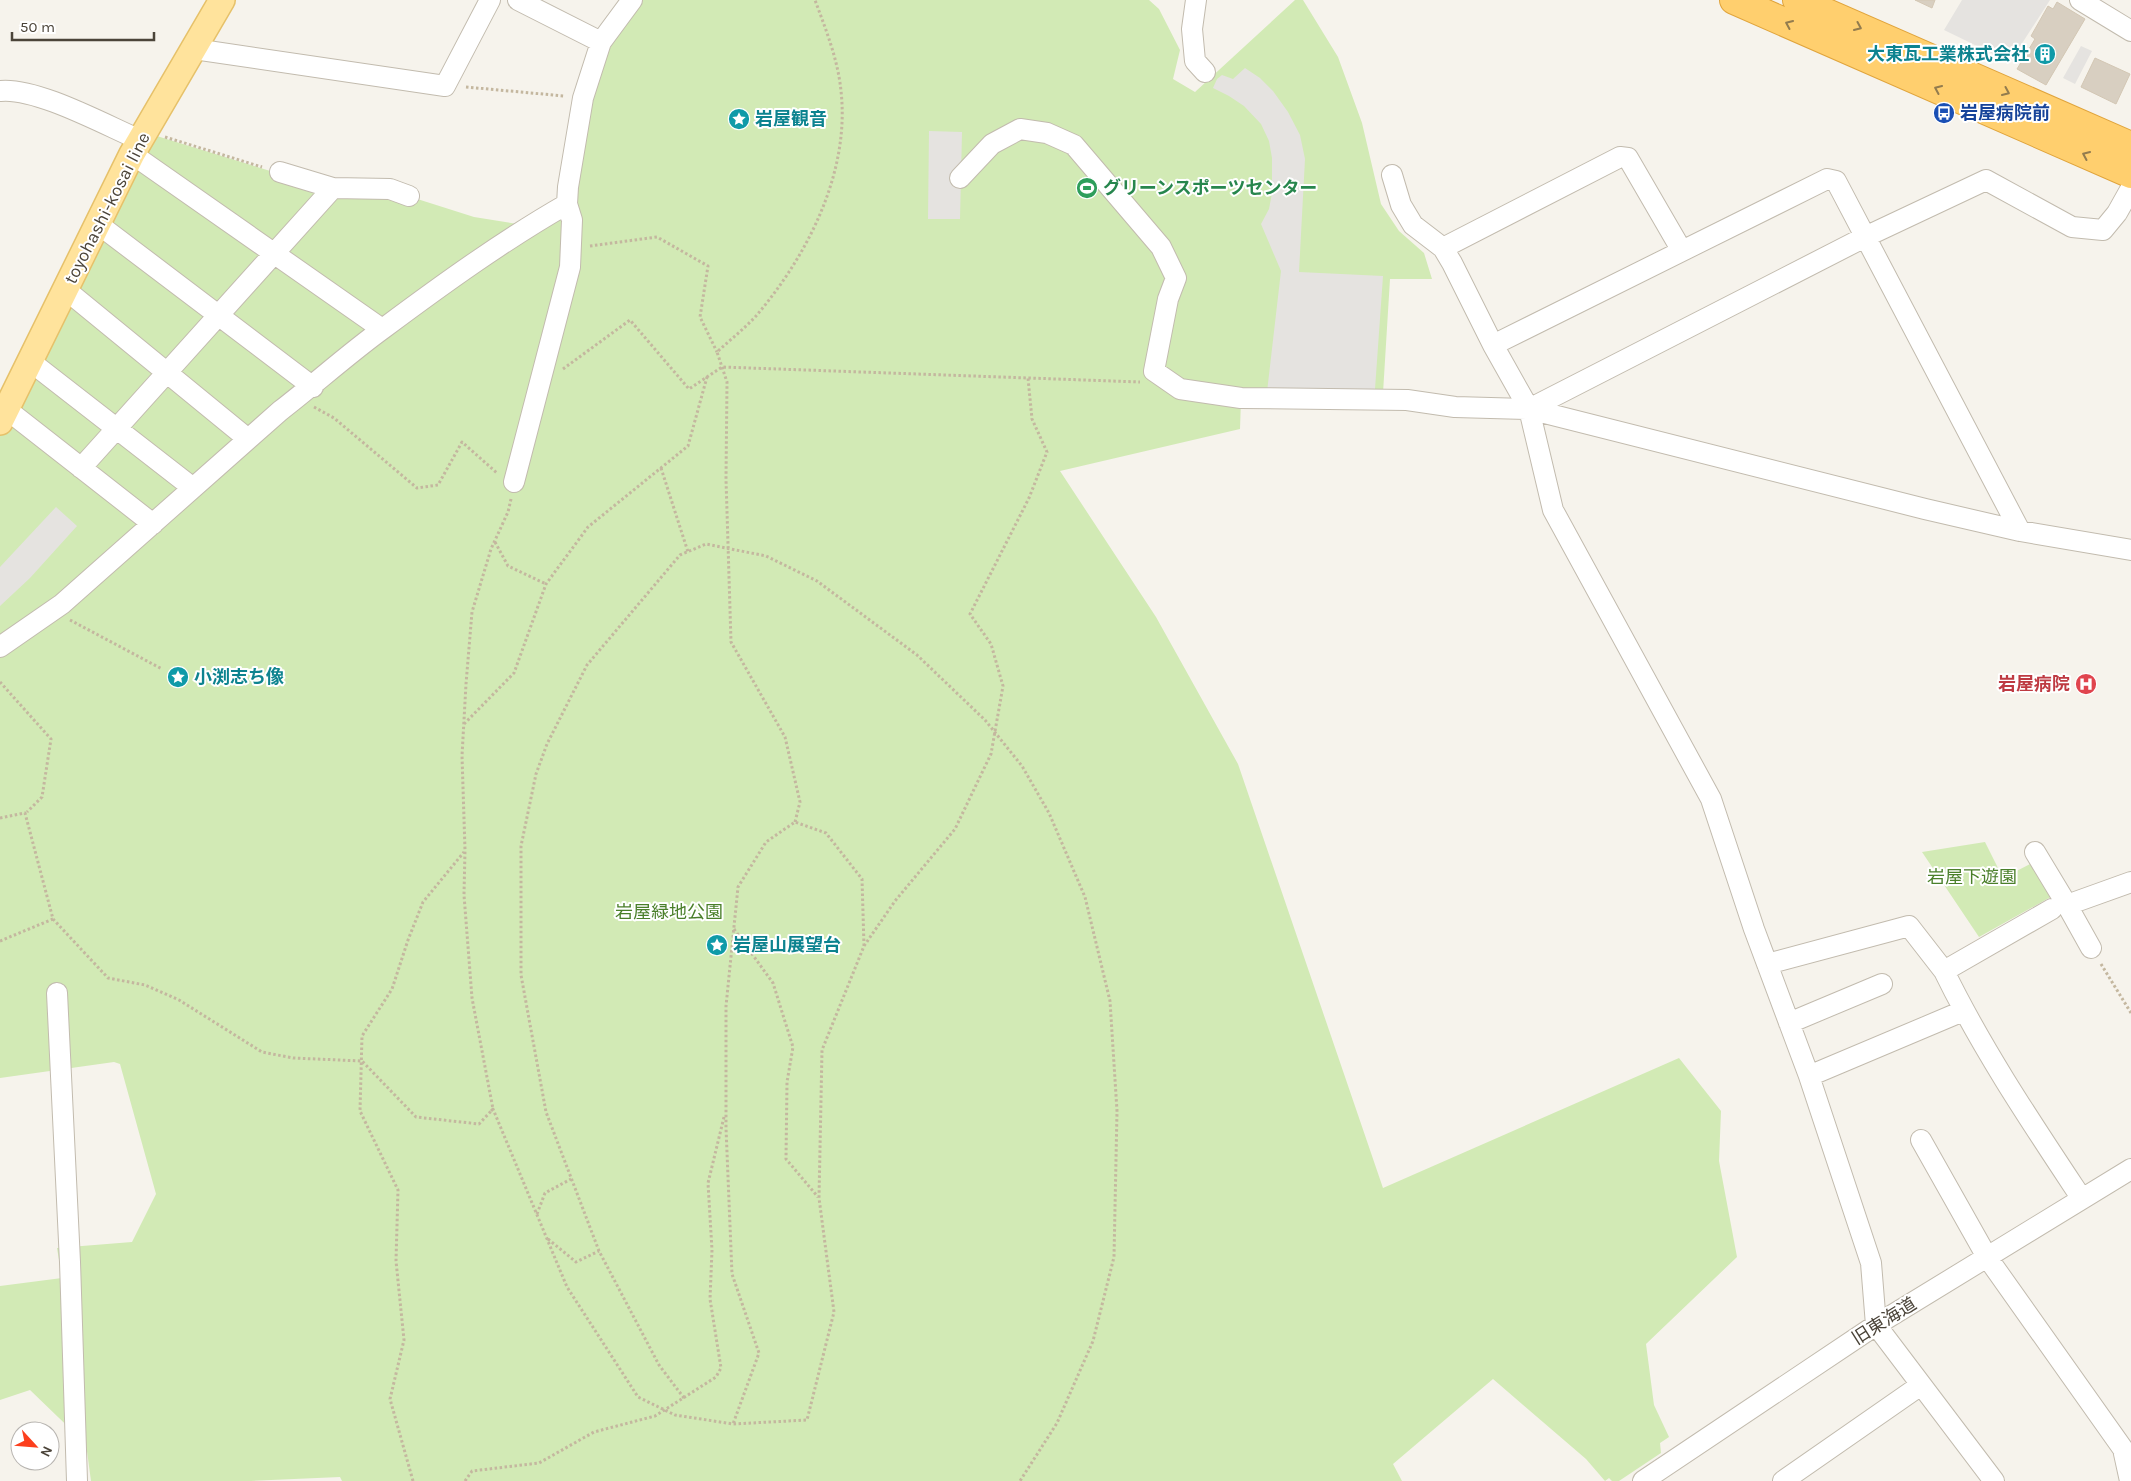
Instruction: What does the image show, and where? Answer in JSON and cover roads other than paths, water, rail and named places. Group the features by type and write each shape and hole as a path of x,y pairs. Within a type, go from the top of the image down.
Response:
{"highway":[{"path":"1734,0 2131,174"},
{"path":"1797,0 2131,146"}],"main road":[{"name":"toyohashi-kosai line","path":"3,416 139,142 222,0"}],"street":[{"path":"194,49 445,86 490,0"},
{"path":"518,0 601,42"},
{"path":"514,482 550,342 566,290 572,242 572,220 567,204 568,186 583,98 601,42 632,0"},
{"path":"1196,0 1192,29 1195,61 1205,72"},
{"path":"2080,0 2131,31"},
{"path":"0,92 10,90 37,96 139,142 275,253 382,329"},
{"path":"960,178 992,144 1020,129 1047,133 1074,145 1161,247 1176,278 1168,299 1154,371 1180,389 1241,398 1407,400 1455,407 1529,409 1830,486 2020,531 2131,550"},
{"path":"1442,248 1620,157 1628,158 1682,251"},
{"path":"280,172 333,188 390,189 409,196"},
{"path":"1392,175 1401,206 1413,225 1442,248 1452,263 1493,345 1529,409 1553,510 1711,799 1767,964 1809,1076 1871,1263 1876,1325 1994,1481"},
{"path":"1493,345 1827,179 1836,181 2020,531"},
{"path":"1529,409 1865,238 1986,180 2072,227 2102,230 2117,213 2131,188"},
{"path":"81,468 333,188"},
{"path":"0,647 52,611 248,439 382,329 530,225 567,204"},
{"path":"98,224 219,316 305,392"},
{"path":"66,290 166,374 248,439"},
{"path":"31,362 193,488"},
{"path":"3,416 81,468 153,524"},
{"path":"2035,852 2059,907 2091,948"},
{"path":"1944,971 2059,907 2131,882"},
{"path":"1767,964 1909,926 1944,971 1964,1011 2022,1110 2082,1200"},
{"path":"1789,1023 1882,984"},
{"path":"57,993 70,1262 77,1481"},
{"path":"1809,1076 1964,1011"},
{"path":"1921,1140 1987,1257 2123,1450 2130,1481"},
{"name":"旧東海道","path":"1643,1481 1876,1325 2131,1169"},
{"path":"1783,1481 1921,1385"}],"place":[{"name":"大東瓦工業株式会社","path":"2045,54"},
{"name":"岩屋病院前","path":"1944,113"},
{"name":"岩屋観音","path":"739,119"},
{"name":"グリーンスポーツセンター","path":"1087,188"},
{"name":"小渕志ち像","path":"178,677"},
{"name":"岩屋病院","path":"2086,684"},
{"name":"岩屋山展望台","path":"717,945"}],"park label":[{"name":"岩屋下遊園","path":"1972,877"},
{"name":"岩屋緑地公園","path":"669,912"}]}
